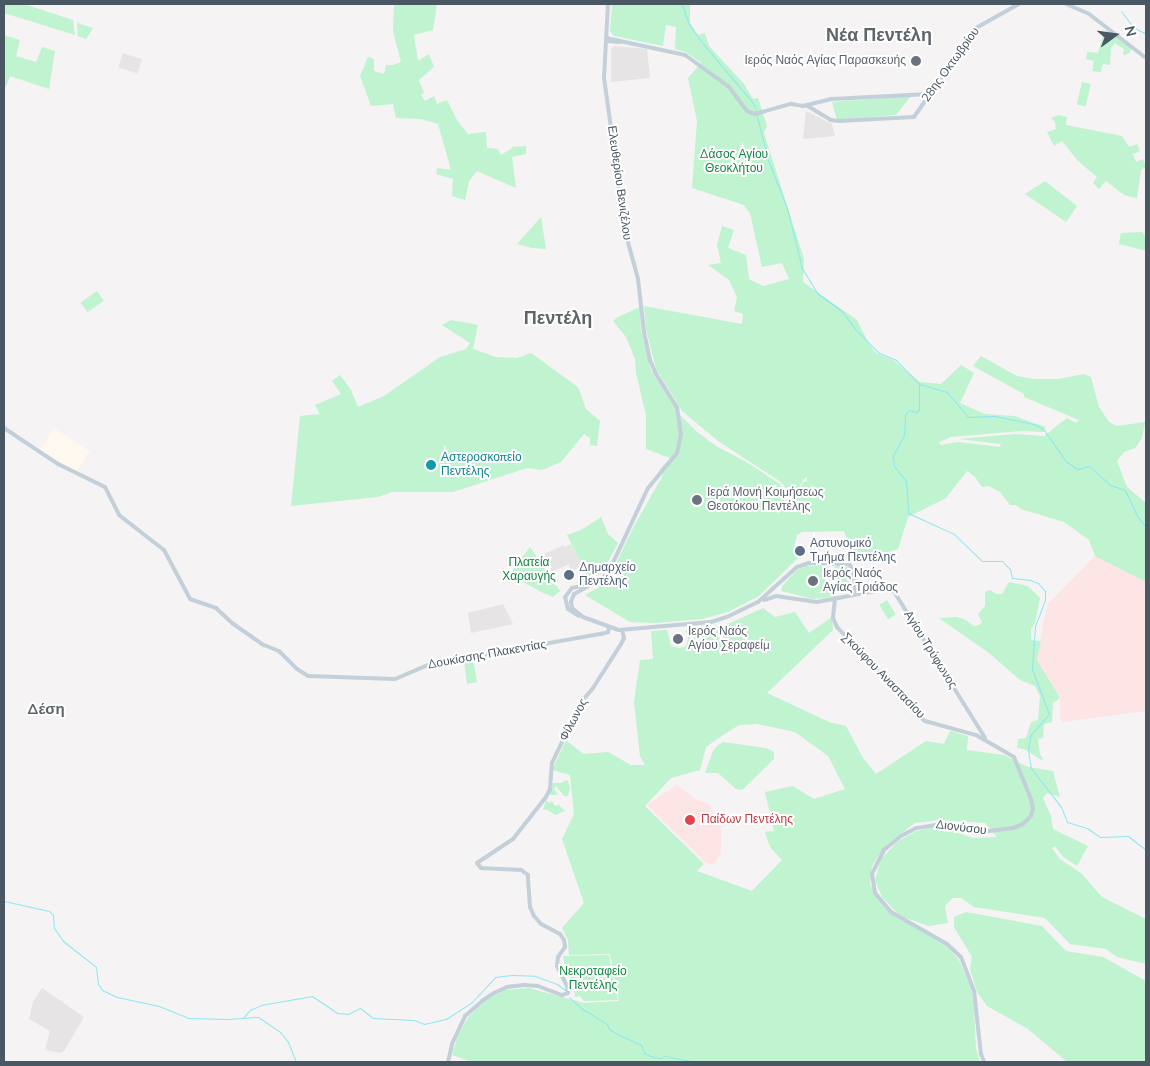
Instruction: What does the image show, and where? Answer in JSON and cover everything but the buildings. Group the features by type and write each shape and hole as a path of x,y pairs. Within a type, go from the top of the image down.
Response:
{"main road":[{"name":"Ελευθερίου Βενιζέλου","path":"583,617 573,610 571,599 574,594 603,578 610,569 648,488 677,454 681,434 678,410 653,368 644,332 638,279 626,235 605,84 608,4"},
{"name":"28ης Οκτωβρίου","path":"806,105 831,120 839,122 914,117 976,28 1019,4"},
{"path":"1066,4 1088,14 1146,58"},
{"path":"606,40 625,42 685,56 729,87 747,111 755,114 791,104 806,105 832,99 930,94"},
{"path":"922,94 925,101"},
{"name":"Δουκίσσης Πλακεντίας","path":"4,428 64,467 107,488 119,515 164,550 190,599 216,608 236,626 279,651 308,676 395,679 430,664 601,634 608,632 609,628"},
{"path":"583,617 609,628 622,630 715,621 773,596 812,602 855,594 853,569 846,563 804,564 797,567 758,602"},
{"name":"Ελευθερίου Βενιζέλου","path":"583,617 569,611 565,597 572,588 590,584"},
{"path":"779,585 779,593 787,597"},
{"name":"Αγίου Τρύφωνος","path":"855,594 886,589 893,590 978,730 988,741"},
{"name":"Σκούφου Αναστασίου","path":"835,598 834,620 837,627 918,715 925,720 976,735 988,741"},
{"name":"Φίλωνος","path":"448,1062 452,1044 465,1016 494,993 509,987 524,985 538,986 562,994 568,993 567,986 557,966 558,957 564,946 564,940 560,934 542,924 534,916 530,902 528,875 521,870 481,868 477,865 479,860 509,843 534,814 549,791 550,767 579,705 593,688 622,644 624,638 622,630"},
{"path":"976,735 978,730"},
{"name":"Διονύσου","path":"984,1062 981,1054 975,998 961,957 950,946 891,912 877,896 871,881 876,862 884,850 916,828 936,824 975,832 994,832 1017,827 1028,819 1032,812 1032,802 1014,757 988,741"}],"shaded area":[{"path":"614,46 647,49 650,78 611,82 611,49"},
{"path":"123,53 142,59 137,73 118,67"},
{"path":"806,111 832,124 835,136 803,139"},
{"path":"54,428 90,451 76,472 40,449"},
{"path":"571,544 582,565 571,572 569,564 552,572 542,555 564,545 565,547"},
{"path":"1095,556 1146,582 1146,711 1063,722 1060,717 1060,698 1037,660 1044,619 1048,604"},
{"path":"503,604 513,624 471,633 468,613"},
{"name":"Παίδων Πεντέλης","path":"677,785 694,798 708,804 721,826 721,853 714,864 706,863 647,805"},
{"path":"42,988 84,1017 64,1051 60,1053 45,1050 50,1031 29,1019 33,1002"}],"green space":[{"path":"4,4 24,4 73,20 75,35 4,13"},
{"path":"394,4 437,4 433,30 414,35 418,61 429,54 434,67 419,80 424,93 421,95 425,101 434,96 437,104 447,100 457,120 468,134 486,132 487,148 498,149 501,155 512,147 526,146 526,154 512,157 516,188 477,171 469,181 465,200 452,196 453,179 436,174 437,168 451,170 438,124 421,119 396,118 393,104 371,106 360,76 368,57 374,59 374,71 384,74 386,65 401,62 393,31"},
{"name":"Δάσος Αγίου Θεοκλήτου","path":"612,4 690,4 690,23 698,35 705,33 709,46 744,84 753,99 758,98 767,126 764,133 804,259 803,282 857,320 869,344 876,353 893,360 920,382 941,384 961,365 974,373 960,403 985,414 1014,416 1046,427 1043,432 1022,431 951,437 939,442 940,445 957,442 1000,447 1001,444 959,439 1015,434 1044,436 1067,418 1076,423 1079,420 1024,397 1024,394 973,366 981,356 1017,376 1034,379 1058,379 1084,374 1091,377 1099,407 1109,422 1117,426 1145,422 1142,438 1135,448 1124,452 1117,461 1127,487 1146,503 1146,582 1095,556 1089,540 1064,522 1021,509 1016,505 1010,505 1000,492 989,486 982,487 975,477 967,471 946,498 908,517 898,549 856,562 844,531 802,532 797,535 793,550 798,558 759,596 728,612 702,619 656,623 630,622 585,595 603,585 610,576 634,526 662,477 663,474 659,470 670,458 646,449 646,415 636,373 635,359 626,337 613,321 618,317 640,307 641,330 651,370 678,413 696,431 716,446 748,463 780,484 783,489 784,501 788,506 793,505 803,482 807,481 807,477 803,480 793,501 787,503 785,487 781,482 718,441 682,411 656,369 646,329 644,306 742,324 743,314 734,311 737,297 729,280 708,265 721,263 717,245 722,226 734,230 728,248 746,255 749,279 763,286 789,279 782,263 762,267 750,213 744,205 692,188 697,121 688,78 701,63 686,52 675,49 676,27 666,25 663,46 614,36 610,31"},
{"path":"77,23 93,28 86,39 78,36"},
{"path":"1107,30 1131,48 1130,53 1123,55 1124,49 1115,43 1111,48 1110,65 1103,64 1101,72 1092,71 1094,61 1086,59 1087,52 1098,53 1103,35"},
{"path":"4,35 20,40 16,56 36,62 42,47 55,51 49,89 10,76 6,87 4,87"},
{"path":"1082,82 1091,84 1086,106 1077,104"},
{"path":"911,96 896,115 837,120 832,102"},
{"path":"1058,115 1067,117 1066,125 1122,136 1129,147 1137,144 1140,151 1133,154 1136,162 1143,159 1146,167 1141,170 1137,198 1124,195 1106,181 1099,189 1093,183 1097,177 1078,161 1062,141 1054,146 1047,132 1056,129 1055,122 1051,118"},
{"path":"1045,181 1077,206 1066,222 1025,194"},
{"path":"541,217 546,249 517,244"},
{"path":"1142,232 1146,238 1146,251 1119,244 1121,233"},
{"path":"97,291 104,301 87,312 81,302"},
{"path":"451,320 478,325 473,349 496,357 517,358 531,353 578,387 586,409 600,421 597,446 590,445 590,438 584,434 561,462 542,470 527,468 453,492 392,492 378,497 291,506 300,416 320,414 315,405 341,394 332,381 340,375 351,390 358,407 384,396 440,357 466,349 470,343 442,325"},
{"path":"601,517 608,534 618,543 602,573 589,579 567,535 581,530"},
{"name":"Πλατεία Χαραυγής","path":"530,547 560,591 553,597 509,574"},
{"path":"837,565 849,567 850,590 837,591 834,568"},
{"path":"807,566 828,566 832,597 813,599 781,591 782,586 797,570"},
{"path":"1009,582 1028,586 1040,598 1035,623 1031,629 1031,640 1041,641 1037,660 1060,698 1053,703 1052,722 1044,724 1043,738 1038,739 1040,754 1043,759 1041,760 1024,749 1017,748 1018,739 1026,738 1031,722 1038,720 1040,696 1035,686 1020,680 989,653 939,618 957,617 966,620 974,626 979,625 982,622 978,614 985,606 985,592 990,590 996,594 1002,594"},
{"path":"887,600 896,615 888,619 879,605"},
{"path":"763,608 775,617 795,612 809,633 832,617 833,630 767,693 829,722 846,726 863,758 876,774 926,741 944,744 950,731 968,736 967,750 1004,755 1028,767 1053,771 1060,797 1047,793 1043,798 1051,816 1053,829 1088,846 1077,866 1063,857 1055,846 1052,848 1060,859 1081,873 1102,897 1146,919 1146,964 1117,957 1106,949 1070,944 1045,918 974,907 961,898 953,898 945,906 948,923 929,926 900,916 882,897 875,880 881,859 897,842 916,831 931,828 946,829 973,838 997,837 985,823 939,820 915,823 885,846 872,866 870,884 881,904 891,914 947,946 959,960 971,988 976,1049 980,1062 472,1062 452,1055 458,1035 469,1016 489,998 505,990 529,988 584,1003 619,1001 610,954 569,955 568,940 562,928 584,903 562,839 574,814 570,775 552,770 566,740 583,754 608,752 631,765 645,765 640,756 634,702 640,660 653,659 651,631 667,630 671,646 679,648 686,646 688,639 686,630 719,628","holes":["757,724 795,732 828,756 845,789 814,799 793,786 765,792 774,831 765,832 770,847 782,860 752,891 697,871 704,864 645,806 671,778 700,770 706,747 739,725"]},
{"path":"473,659 477,682 467,684 464,660"},
{"path":"723,742 766,748 774,752 774,759 742,790 736,789 718,773 705,773 713,751"},
{"path":"566,780 570,788 568,796 564,796 556,786 554,789 558,795 550,795 553,783 561,783"},
{"path":"546,800 549,803 552,801 555,806 559,805 565,811 555,815 548,810 543,810"},
{"path":"966,912 1042,926 1066,951 1103,957 1146,981 1146,1062 1067,1062 1028,1029 987,1006 977,992 970,969 972,957 954,927 954,917"},
{"name":"Νεκροταφείο Πεντέλης","path":"609,955 618,1000 584,1001 580,996 575,997 572,978 565,970 563,956"}],"waterway":[{"path":"682,4 689,24 699,39 754,104 768,160 787,208 802,268 817,293 842,311 856,330 879,353 896,360 919,384 947,392 968,417 995,416 1034,424 1044,430 1066,461 1077,469 1089,466 1110,485 1125,490 1137,516 1146,527"},
{"path":"1121,11 1133,27 1146,34"},
{"path":"919,384 919,410 916,412 909,410 905,415 904,435 893,456 894,466 906,481 908,513 954,534 982,561 1002,561 1010,569 1012,578 1038,583 1045,591 1045,600 1035,626 1032,669 1049,714 1030,736 1028,750 1031,768 1061,807 1067,822 1087,828 1100,837 1128,836 1146,850"},
{"path":"4,901 49,911 53,915 54,928 63,941 96,967 98,984 102,990 117,997 159,1006 188,1018 228,1019 258,1017 280,1032 288,1042 296,1062"},
{"path":"243,1018 250,1010 261,1005 312,996 337,1013 348,1014 360,1008 373,1018 414,1020 424,1024 446,1019 471,1003 495,977 512,975 535,976 557,984 565,990"},
{"path":"569,997 581,1008 607,1024 609,1029 641,1045 644,1053 660,1058 665,1056 695,1062"}],"place":[{"name":"Ιερός Ναός Αγίας Παρασκευής","path":"916,61"},
{"name":"Αστεροσκοπείο Πεντέλης","path":"431,465"},
{"name":"Ιερά Μονή Κοιμήσεως Θεοτόκου Πεντέλης","path":"697,500"},
{"name":"Αστυνομικό Τμήμα Πεντέλης","path":"800,551"},
{"name":"Δημαρχείο Πεντέλης","path":"569,575"},
{"name":"Ιερός Ναός Αγίας Τριάδος","path":"813,581"},
{"name":"Ιερός Ναός Αγίου Σεραφείμ","path":"678,639"},
{"name":"Παίδων Πεντέλης","path":"690,820"}],"district":[{"name":"Νέα Πεντέλη","path":"879,35"},
{"name":"Πεντέλη","path":"558,318"},
{"name":"Δέση","path":"46,710"}]}
